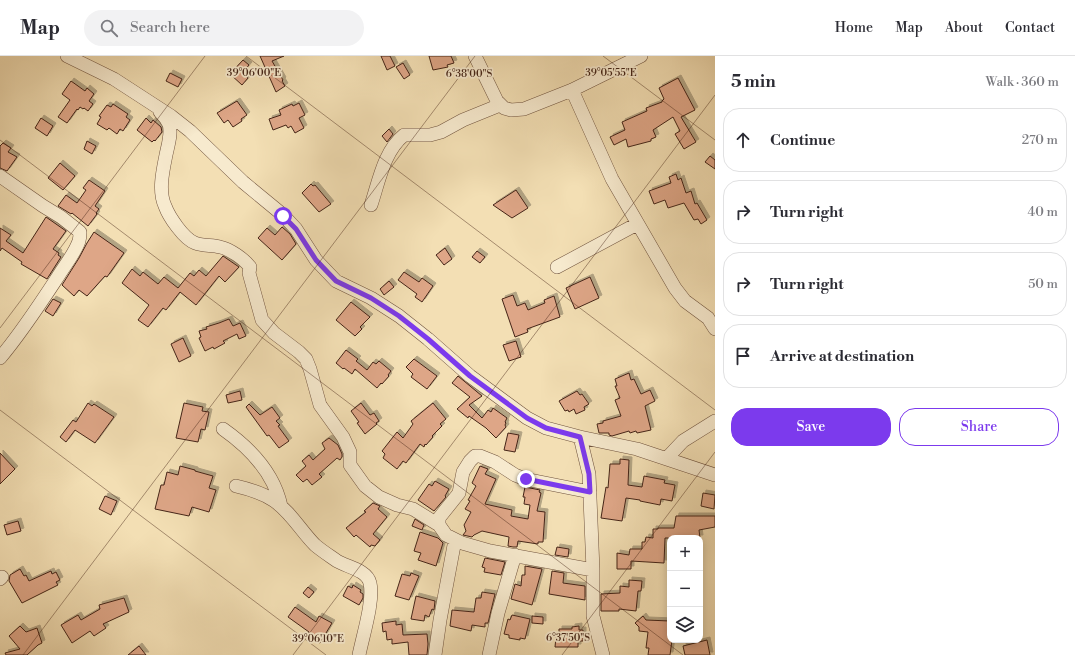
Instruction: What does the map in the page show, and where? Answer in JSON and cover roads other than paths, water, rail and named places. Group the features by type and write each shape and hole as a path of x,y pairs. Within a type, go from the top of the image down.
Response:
{"street":[{"path":"67,56 114,79 156,105 190,131 233,174 283,216 296,229 316,260 336,281 371,298 399,316 475,380 527,418 546,428 637,449 715,475"},
{"path":"475,56 493,95 500,105 511,110 524,109 572,90 641,56"},
{"path":"572,90 612,179 675,288 685,300 708,318 715,329"},
{"path":"156,105 169,124 170,139 164,164 162,193 164,206 185,236 190,240 196,243 222,247 241,258 250,267 249,273 262,320 274,333 306,359 320,405 343,437 350,452 350,465 365,486 379,497 397,505 413,509 439,525 446,535 455,540 490,550 593,570"},
{"path":"371,205 386,160 395,143 404,135 430,135 441,132 463,120 500,105"},
{"path":"0,176 61,217 80,232 79,242 70,258 28,322 0,358"},
{"path":"557,267 637,224"},
{"path":"667,458 683,441 715,421"},
{"path":"223,429 234,437 262,464 275,488 281,506"},
{"path":"580,437 589,474 593,570 593,616 603,655"},
{"path":"439,525 439,518 460,493 463,472 470,460 475,456 480,456 495,462 516,475 526,479 590,492"},
{"path":"236,486 262,494 281,506 316,545 342,564 356,569 366,576 369,581 371,592 359,655"},
{"path":"435,655 455,540"},
{"path":"489,655 498,613 515,555"}]}
